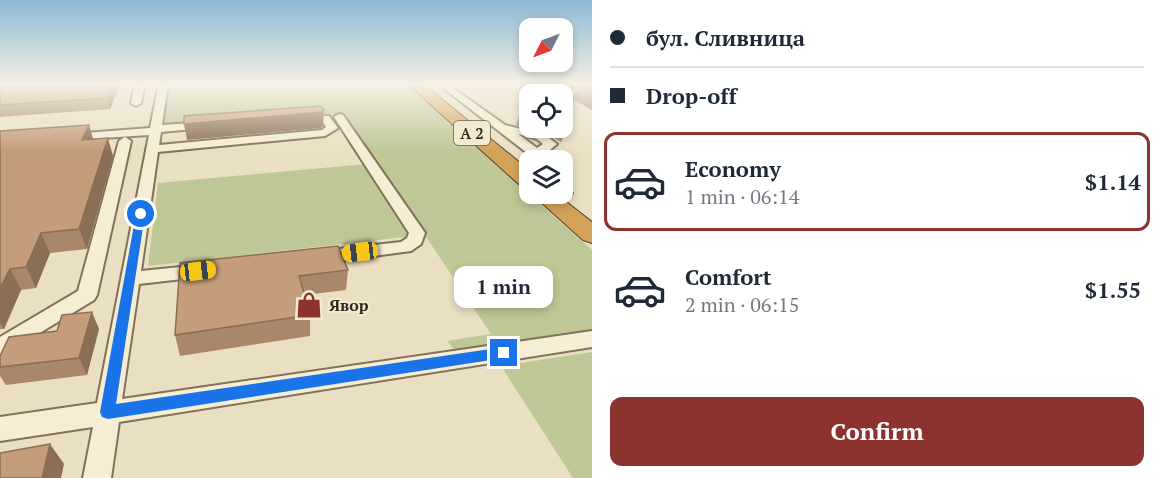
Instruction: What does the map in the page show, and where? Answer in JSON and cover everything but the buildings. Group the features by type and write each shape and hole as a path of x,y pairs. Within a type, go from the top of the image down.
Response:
{"highway":[{"name":"A 2","path":"441,106 519,173"},
{"name":"A 2","path":"460,106 521,150"},
{"path":"573,203 592,216"},
{"path":"567,204 592,235"}],"street":[{"path":"97,478 160,106"},
{"path":"471,106 523,150"},
{"path":"302,259 405,247 415,240 417,233 339,117"},
{"path":"60,138 325,133 333,128 327,118 297,118"},
{"path":"491,122 519,133 541,137 551,144 545,150"},
{"path":"154,136 214,124"},
{"path":"0,348 87,295 126,141"},
{"path":"129,279 222,268"},
{"path":"0,429 592,339"}],"green space":[{"path":"161,106 432,106 519,184 519,204 541,204 592,250 592,331 459,355 447,341 491,334 344,114 158,127"},
{"path":"366,164 413,236 148,266 158,183"},
{"path":"592,352 592,478 573,478 501,366"}],"place":[{"name":"Явор","path":"309,305"}],"route":[{"path":"141,214 108,412 504,353"}]}
